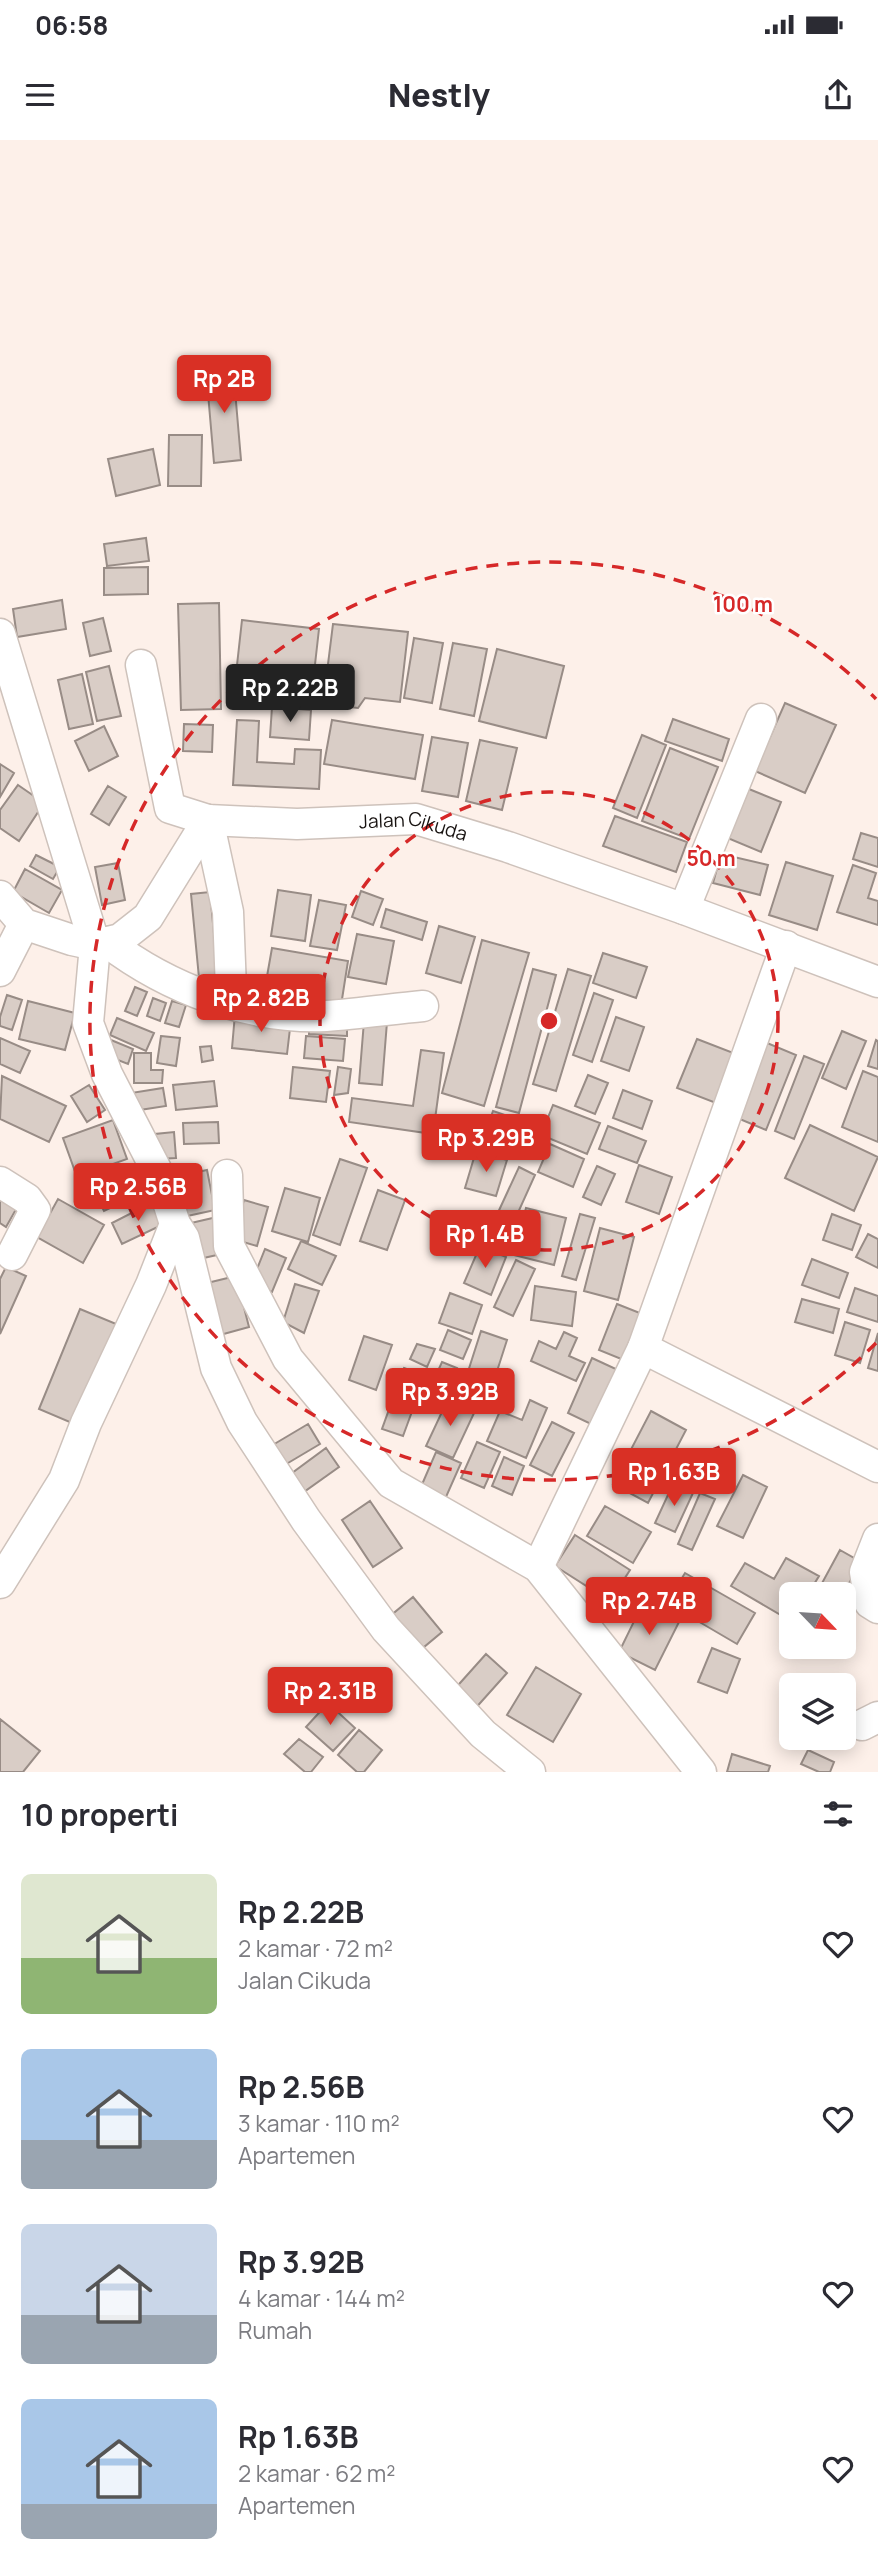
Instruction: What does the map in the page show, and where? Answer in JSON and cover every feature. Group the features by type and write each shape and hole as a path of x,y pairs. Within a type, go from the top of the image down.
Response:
{"street":[{"path":"0,634 101,944 88,1023 107,1074 160,1177 175,1224 184,1238 216,1368 249,1433 306,1520 386,1629 483,1734 530,1772"},
{"name":"Jalan Cikuda","path":"141,665 170,808 208,820 297,824 416,819 508,847 684,909 878,982"},
{"path":"684,909 761,719"},
{"path":"101,944 120,939 148,917 208,820"},
{"path":"208,820 228,912 231,989"},
{"path":"0,896 24,924 72,940 101,944 214,1000 262,1012 325,1016 422,1006"},
{"path":"0,971 24,924"},
{"path":"538,1567 643,1348 786,946"},
{"path":"227,1175 229,1246 288,1359 391,1483 538,1567 701,1772"},
{"path":"0,1182 27,1199 35,1210 12,1255"},
{"path":"0,1583 64,1480 86,1423 151,1285 175,1224"},
{"path":"643,1348 878,1466"},
{"path":"878,1539 866,1572 870,1603 878,1608"}],"building":[{"path":"233,367 241,460 214,463 206,370"},
{"path":"169,435 202,435 201,486 168,486"},
{"path":"153,449 160,485 116,496 108,459"},
{"path":"146,538 149,561 107,566 104,544"},
{"path":"148,567 148,594 104,595 104,568"},
{"path":"62,600 66,629 17,637 13,609"},
{"path":"219,603 221,709 181,710 178,604"},
{"path":"103,618 111,651 90,656 83,623"},
{"path":"242,620 319,629 312,691 263,686 262,695 234,692"},
{"path":"333,624 408,632 400,702 365,698 358,708 323,704"},
{"path":"414,638 443,643 432,703 404,698"},
{"path":"453,643 487,649 474,716 440,709"},
{"path":"497,649 564,666 546,738 479,721"},
{"path":"109,666 121,716 97,721 86,672"},
{"path":"82,674 93,724 69,729 58,680"},
{"path":"785,703 836,725 805,793 755,771"},
{"path":"272,707 311,710 309,740 270,737"},
{"path":"673,719 729,739 722,761 665,741"},
{"path":"237,720 259,721 257,762 294,764 295,749 321,750 319,789 233,785"},
{"path":"332,720 423,735 415,779 324,764"},
{"path":"184,724 213,725 212,752 183,751"},
{"path":"104,726 118,756 89,771 75,741"},
{"path":"642,735 666,745 637,818 613,808"},
{"path":"432,737 468,743 458,797 422,791"},
{"path":"480,740 517,748 502,810 466,801"},
{"path":"670,748 718,767 689,839 642,821"},
{"path":"0,764 14,773 0,797"},
{"path":"18,785 44,803 19,841 0,828 0,810"},
{"path":"739,785 781,802 761,852 718,834"},
{"path":"108,786 126,797 109,825 91,814"},
{"path":"615,816 687,842 676,872 603,846"},
{"path":"861,833 878,838 878,867 853,859"},
{"path":"721,854 768,865 760,895 713,883"},
{"path":"36,855 60,867 53,879 30,866"},
{"path":"786,862 833,876 817,930 769,915"},
{"path":"118,863 125,900 102,905 95,867"},
{"path":"853,865 876,873 868,898 878,901 878,925 837,912"},
{"path":"25,869 62,890 49,913 13,892"},
{"path":"278,890 311,895 305,941 271,936"},
{"path":"361,891 383,899 373,925 352,917"},
{"path":"210,892 218,976 199,978 191,894"},
{"path":"319,900 346,905 337,950 310,946"},
{"path":"386,909 427,922 422,940 381,927"},
{"path":"439,926 475,937 461,983 426,973"},
{"path":"357,934 394,941 386,984 348,977"},
{"path":"482,940 529,953 484,1106 442,1093"},
{"path":"272,948 348,961 340,1012 263,999"},
{"path":"603,953 647,967 636,998 593,983"},
{"path":"533,969 556,975 519,1113 496,1107"},
{"path":"568,969 591,976 556,1091 533,1084"},
{"path":"135,987 147,992 137,1016 125,1011"},
{"path":"594,993 613,1000 592,1062 573,1055"},
{"path":"7,995 22,1000 12,1030 0,1026"},
{"path":"153,998 166,1003 160,1021 147,1016"},
{"path":"28,1001 75,1013 65,1050 19,1039"},
{"path":"172,1001 186,1005 179,1027 165,1023"},
{"path":"235,1014 291,1020 287,1054 232,1048"},
{"path":"616,1017 644,1027 629,1071 601,1061"},
{"path":"117,1018 154,1033 146,1051 110,1035"},
{"path":"309,1019 347,1022 347,1036 309,1034"},
{"path":"364,1021 387,1022 382,1085 359,1083"},
{"path":"842,1031 866,1041 846,1089 822,1078"},
{"path":"161,1036 180,1038 176,1066 157,1063"},
{"path":"306,1036 345,1039 343,1061 304,1058"},
{"path":"0,1038 30,1051 20,1073 0,1064"},
{"path":"697,1039 736,1054 716,1103 677,1088"},
{"path":"111,1040 133,1049 128,1064 105,1055"},
{"path":"760,1040 796,1055 766,1130 730,1115"},
{"path":"876,1040 878,1041 878,1069 868,1066"},
{"path":"211,1046 213,1060 202,1062 200,1047"},
{"path":"421,1050 444,1053 433,1134 349,1122 352,1098 413,1106"},
{"path":"134,1053 151,1053 151,1070 163,1070 162,1083 134,1083"},
{"path":"804,1056 824,1064 794,1139 775,1131"},
{"path":"293,1067 330,1071 326,1102 290,1098"},
{"path":"338,1067 351,1069 348,1093 334,1095"},
{"path":"863,1071 878,1077 878,1142 842,1127"},
{"path":"588,1075 608,1083 595,1114 575,1106"},
{"path":"2,1076 66,1106 49,1142 0,1119"},
{"path":"214,1081 217,1106 176,1110 173,1085"},
{"path":"89,1085 105,1110 87,1122 71,1096"},
{"path":"163,1088 166,1106 133,1111 131,1093"},
{"path":"623,1090 652,1101 642,1129 613,1118"},
{"path":"553,1105 600,1123 587,1154 541,1135"},
{"path":"493,1111 537,1126 526,1158 482,1143"},
{"path":"113,1120 127,1159 77,1177 63,1138"},
{"path":"218,1122 219,1143 184,1144 183,1123"},
{"path":"810,1125 878,1157 854,1211 785,1178"},
{"path":"608,1126 646,1141 637,1163 599,1149"},
{"path":"174,1132 176,1158 158,1159 155,1134"},
{"path":"550,1144 584,1159 573,1187 538,1172"},
{"path":"476,1151 507,1160 496,1196 465,1188"},
{"path":"340,1159 367,1168 340,1245 313,1235"},
{"path":"639,1165 672,1177 659,1214 626,1202"},
{"path":"597,1166 615,1174 601,1205 583,1197"},
{"path":"519,1167 535,1175 512,1226 495,1219"},
{"path":"136,1168 146,1191 104,1211 93,1189"},
{"path":"207,1170 215,1210 178,1218 170,1178"},
{"path":"285,1188 320,1198 308,1242 272,1231"},
{"path":"378,1190 405,1200 387,1250 360,1241"},
{"path":"0,1194 19,1204 6,1227 0,1223"},
{"path":"58,1199 104,1225 83,1263 37,1237"},
{"path":"244,1200 268,1207 257,1246 233,1239"},
{"path":"153,1202 164,1224 122,1244 112,1223"},
{"path":"526,1208 566,1218 554,1265 514,1255"},
{"path":"580,1214 595,1218 576,1280 562,1276"},
{"path":"832,1214 861,1225 852,1250 823,1240"},
{"path":"217,1217 226,1253 199,1259 191,1223"},
{"path":"600,1228 634,1237 618,1300 584,1291"},
{"path":"868,1234 878,1239 878,1268 856,1257"},
{"path":"301,1241 336,1256 322,1285 288,1269"},
{"path":"480,1246 506,1257 491,1295 464,1283"},
{"path":"265,1249 286,1258 272,1292 251,1284"},
{"path":"812,1259 848,1273 839,1298 802,1285"},
{"path":"516,1260 535,1269 513,1316 494,1307"},
{"path":"6,1267 26,1276 0,1334 0,1279"},
{"path":"236,1276 249,1327 220,1335 207,1283"},
{"path":"295,1284 319,1291 304,1333 283,1322"},
{"path":"535,1286 576,1292 572,1326 531,1320"},
{"path":"855,1288 878,1296 878,1322 847,1312"},
{"path":"450,1293 482,1305 472,1334 439,1323"},
{"path":"802,1299 839,1309 833,1333 795,1322"},
{"path":"617,1304 650,1317 631,1363 599,1350"},
{"path":"80,1309 121,1326 79,1426 39,1409"},
{"path":"845,1322 870,1330 860,1363 835,1355"},
{"path":"448,1330 471,1340 463,1359 440,1350"},
{"path":"481,1331 507,1340 490,1393 464,1384"},
{"path":"564,1332 577,1338 569,1356 585,1363 576,1381 531,1361 539,1341 556,1349"},
{"path":"878,1333 878,1371 868,1368"},
{"path":"364,1336 392,1345 376,1390 349,1380"},
{"path":"417,1344 435,1349 427,1367 410,1359"},
{"path":"592,1358 618,1370 593,1425 568,1413"},
{"path":"442,1362 457,1368 446,1393 431,1386"},
{"path":"404,1368 425,1376 403,1436 382,1429"},
{"path":"448,1399 475,1411 453,1458 426,1446"},
{"path":"530,1400 547,1408 526,1458 487,1441 500,1411 522,1420"},
{"path":"651,1411 686,1430 648,1503 613,1484"},
{"path":"552,1422 574,1433 552,1476 530,1465"},
{"path":"308,1424 320,1444 283,1466 271,1446"},
{"path":"477,1442 500,1452 484,1488 461,1478"},
{"path":"326,1448 339,1467 301,1494 288,1476"},
{"path":"436,1452 461,1463 442,1506 417,1496"},
{"path":"504,1457 524,1466 512,1495 492,1486"},
{"path":"743,1475 767,1487 743,1538 717,1526"},
{"path":"673,1484 693,1493 675,1532 655,1523"},
{"path":"700,1493 715,1499 692,1550 678,1544"},
{"path":"370,1501 402,1548 373,1567 342,1520"},
{"path":"605,1506 651,1532 633,1563 587,1536"},
{"path":"575,1535 630,1570 610,1601 555,1566"},
{"path":"840,1550 861,1562 850,1582 823,1582"},
{"path":"786,1558 819,1576 815,1582 779,1582 779,1614 731,1586 745,1563 774,1579"},
{"path":"685,1573 755,1613 737,1644 667,1603"},
{"path":"413,1597 442,1632 418,1652 389,1617"},
{"path":"643,1603 679,1622 655,1670 619,1652"},
{"path":"712,1648 740,1659 727,1693 698,1682"},
{"path":"486,1654 507,1673 473,1711 452,1692"},
{"path":"536,1667 581,1694 553,1742 507,1715"},
{"path":"328,1703 355,1728 333,1751 306,1727"},
{"path":"0,1719 40,1751 23,1772 0,1772"},
{"path":"359,1730 382,1750 364,1772 357,1772 338,1755"},
{"path":"299,1739 323,1757 311,1772 305,1772 284,1754"},
{"path":"808,1750 834,1762 830,1772 819,1772 801,1764"},
{"path":"732,1754 770,1766 768,1772 727,1772"}]}
